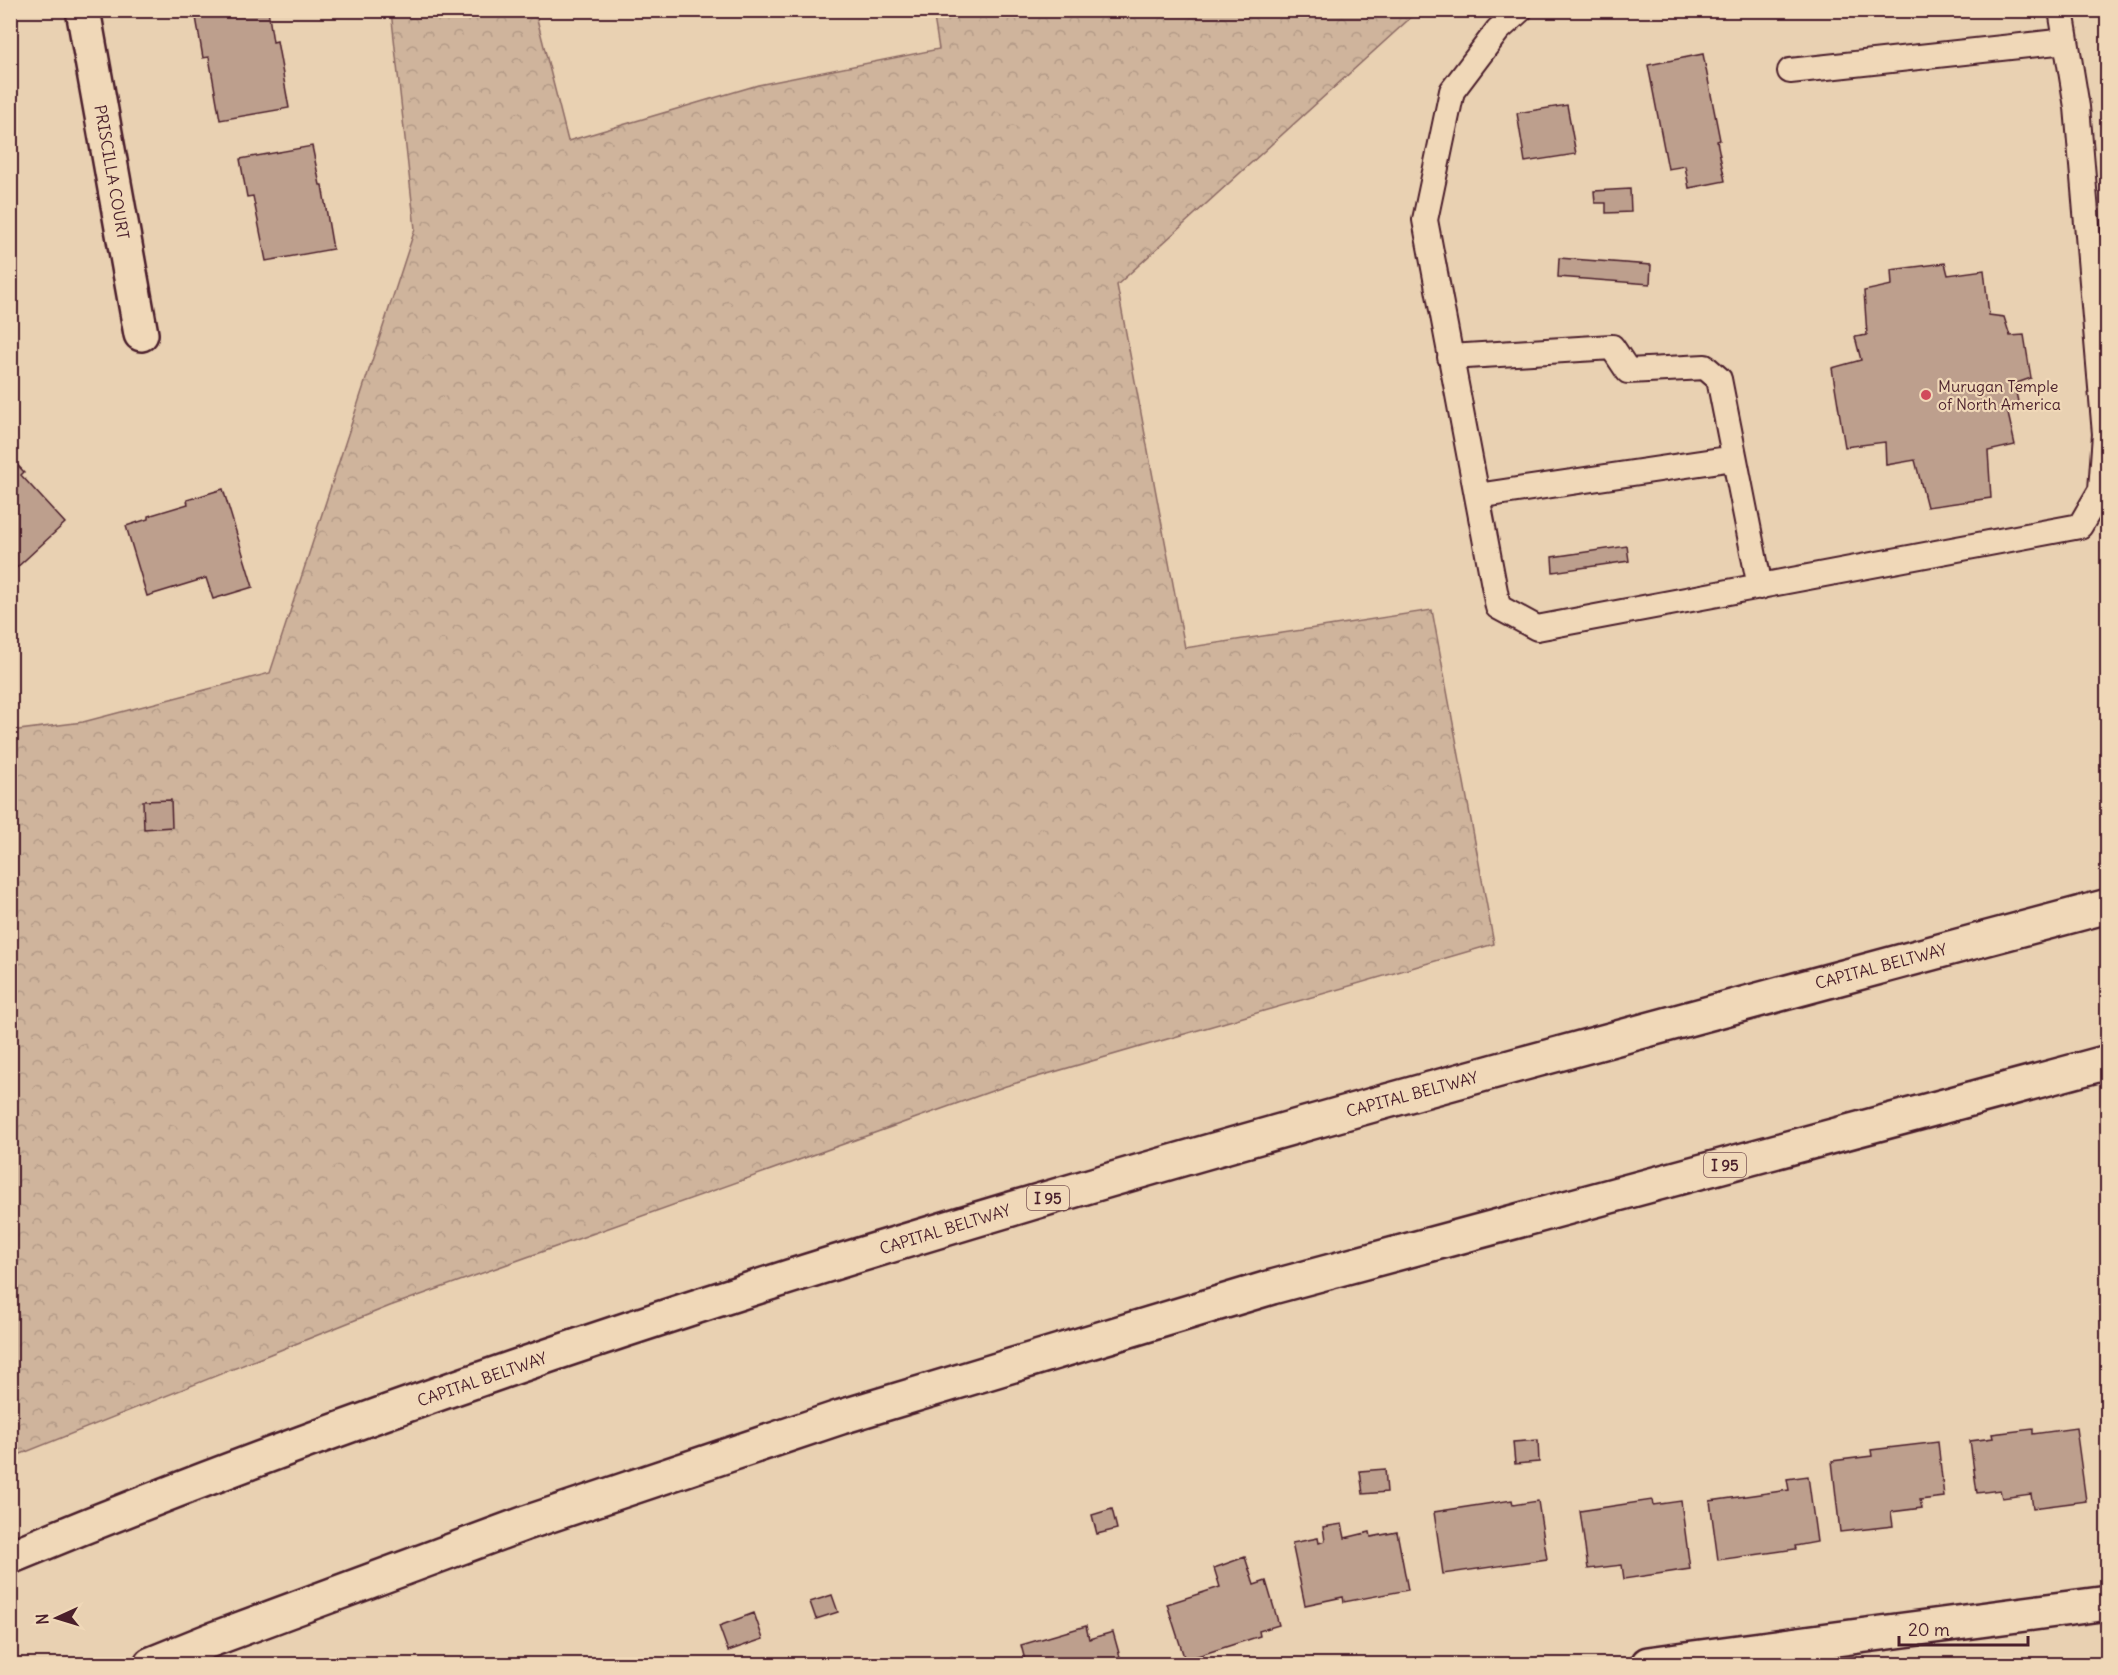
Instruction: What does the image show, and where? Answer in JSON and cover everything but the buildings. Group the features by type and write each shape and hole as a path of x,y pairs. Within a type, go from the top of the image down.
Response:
{"main road":[{"name":"PRISCILLA COURT","path":"83,10 141,334"},
{"name":"CAPITAL BELTWAY","path":"10,1557 148,1500 474,1380 791,1275 1229,1144 2108,906"},
{"name":"I 95","path":"151,1665 208,1641 526,1523 841,1416 1272,1287 2108,1062"},
{"path":"1648,1665 2108,1603"}],"lane":[{"path":"1520,10 1498,30 1452,91 1425,220 1498,607 1537,628 2080,526 2101,490 2104,434 2077,107 2061,10"},
{"path":"1790,71 2066,41"},
{"path":"1450,357 1612,347 1628,371 1705,367 1719,378 1761,587"},
{"path":"1477,496 1734,458"}],"green space":[{"path":"391,11 535,11 568,141 758,85 939,49 933,11 1418,11 1117,285 1185,648 1432,610 1494,944 1006,1086 390,1306 11,1458 11,731 83,722 270,673 415,229"}],"place":[{"name":"Murugan Temple of North America","path":"1926,395"}]}
